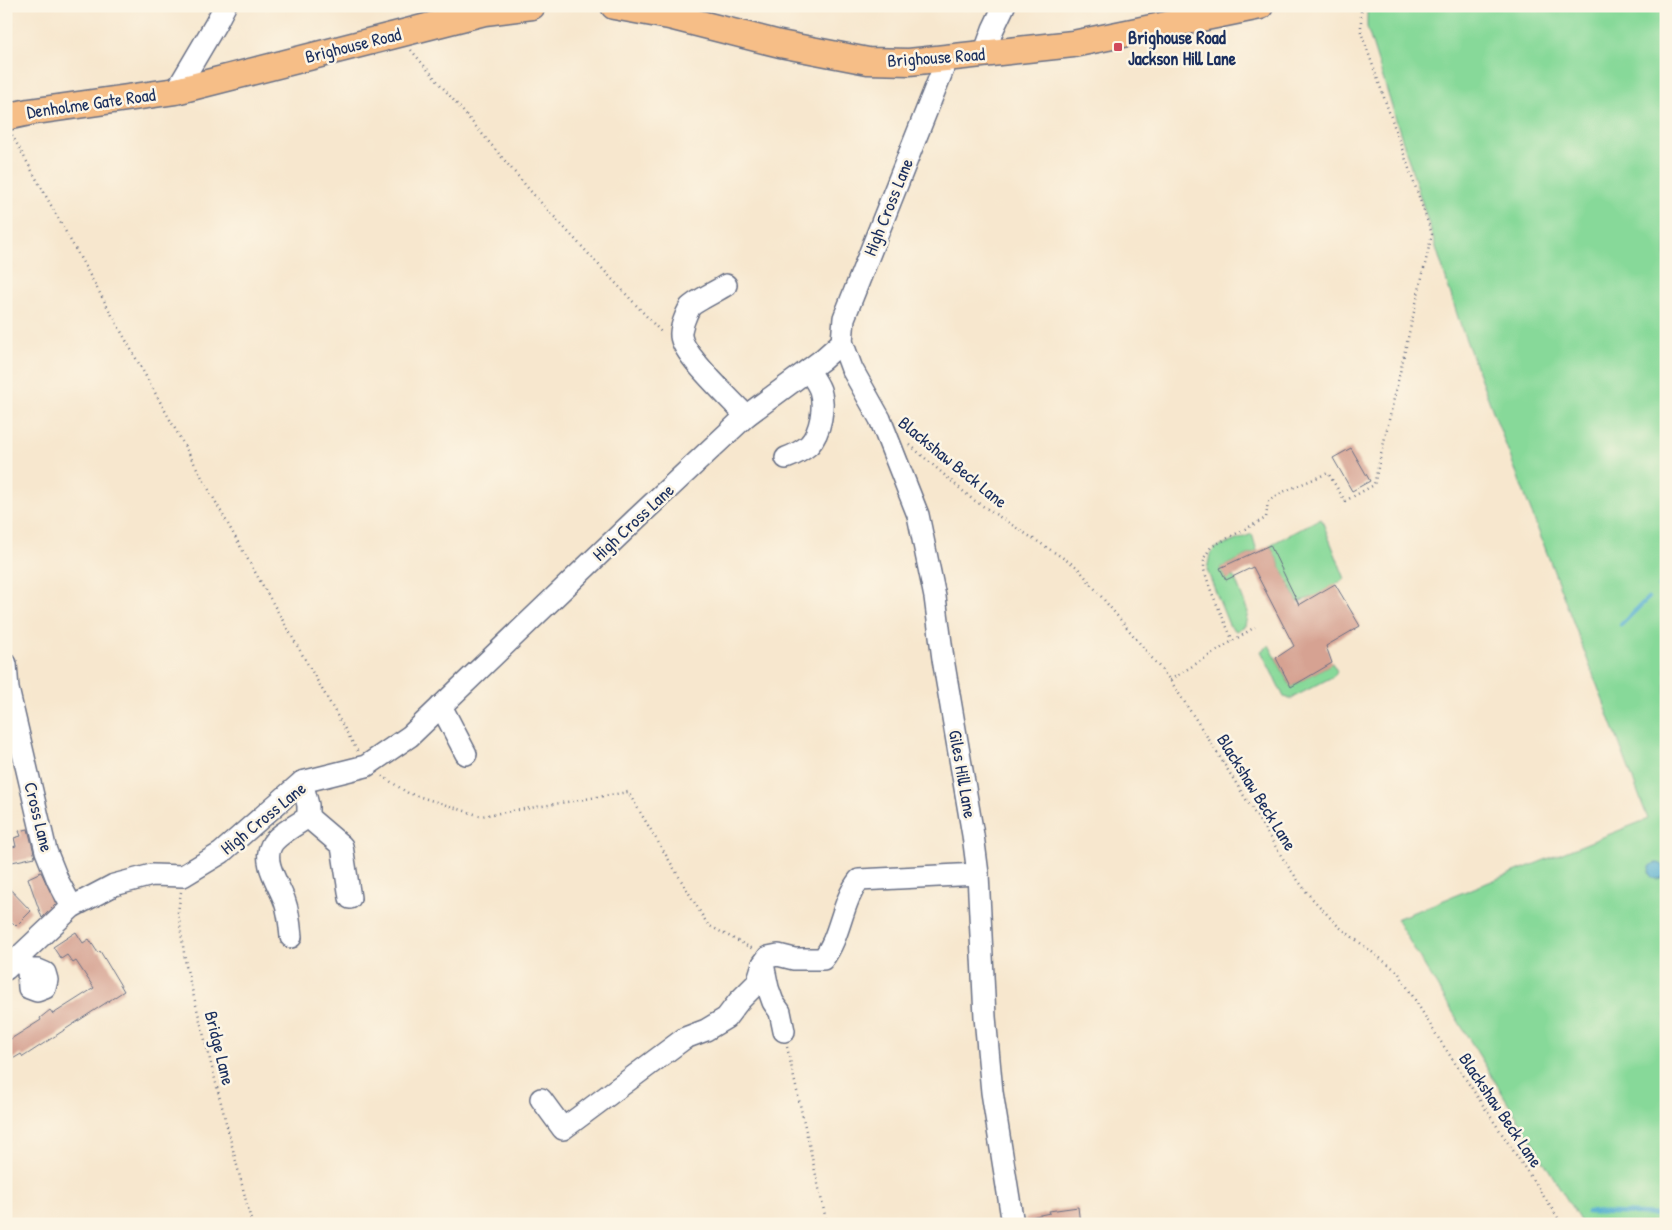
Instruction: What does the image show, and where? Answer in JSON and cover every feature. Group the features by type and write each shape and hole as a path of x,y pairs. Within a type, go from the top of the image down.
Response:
{"main road":[{"name":"Brighouse Road","path":"176,91 485,12 532,6"},
{"name":"Brighouse Road","path":"614,6 669,16 780,44 868,61 909,62 1073,44 1260,6"},
{"name":"Denholme Gate Road","path":"9,125 29,112 176,91"}],"street":[{"path":"176,91 225,6"},
{"path":"984,54 1004,6"},
{"name":"High Cross Lane","path":"183,876 221,853 302,782 366,766 410,736 746,416 842,342 844,318 947,58"},
{"path":"726,285 691,306 683,324 681,337 688,351 700,367 746,416"},
{"name":"Giles Hill Lane","path":"842,342 852,369 880,419 918,515 935,597 978,874 984,1007 992,1092 1012,1224"},
{"path":"786,458 802,450 810,443 820,420 822,401 820,390 808,370"},
{"name":"Cross Lane","path":"6,664 8,690 46,851 58,882 72,907"},
{"path":"441,706 466,754"},
{"path":"302,782 308,805 308,817 342,846 350,898"},
{"path":"291,937 285,902 268,857 271,846 279,838 308,817"},
{"path":"541,1099 563,1129 685,1038 706,1030 726,1018 740,1000 758,983 766,960 778,955 794,959 823,958 830,950 851,890 859,880 978,874"},
{"path":"18,966 72,907 114,885 124,882 152,875 183,876"},
{"path":"766,960 768,988 773,1002 780,1012 784,1031"}],"path":[{"path":"1233,641 1211,591 1204,570 1204,558 1211,547 1266,518 1268,501 1283,492 1328,474 1345,501 1374,485 1432,234 1361,32 1362,6"},
{"path":"397,34 533,194 669,339"},
{"path":"9,125 238,544 366,766 408,793 481,816 628,792 708,925 766,960"},
{"name":"Blackshaw Beck Lane","path":"908,444 972,499 1077,567 1170,680 1308,894 1338,926 1398,972 1437,1036 1562,1224"},
{"path":"1170,680 1255,627"},
{"name":"Bridge Lane","path":"183,876 178,912 186,966 252,1224"},
{"path":"784,1031 827,1224"}],"green space":[{"path":"1367,6 1666,6 1666,1224 1582,1224 1396,919 1648,819 1461,327 1367,27"},
{"path":"1321,518 1345,579 1313,597 1298,602 1270,545"},
{"path":"1252,534 1257,551 1220,568 1226,579 1234,576 1248,612 1245,626 1236,631 1229,625 1207,570 1210,554 1216,548"},
{"path":"1269,645 1291,687 1332,663 1337,671 1334,676 1290,699 1284,697 1261,651"}],"water":[{"path":"1657,863 1663,865 1665,871 1663,877 1657,879 1651,877 1649,871 1651,865"}],"building":[{"path":"1351,448 1370,481 1352,491 1333,458"},
{"path":"1270,545 1299,605 1335,584 1360,626 1326,646 1332,663 1291,687 1276,658 1294,646 1253,567 1226,580 1220,568"},
{"path":"28,829 35,857 12,862 8,848 16,846 14,838 21,836 19,831"},
{"path":"41,872 56,904 42,918 28,878"},
{"path":"6,885 31,911 16,926 6,916"},
{"path":"76,932 83,943 89,939 98,953 100,951 124,991 23,1057 21,1054 6,1063 6,1042 41,1020 40,1018 50,1010 53,1014 94,988 76,961 73,963 67,955 61,959 53,947"},
{"path":"1078,1207 1080,1224 1026,1224 1025,1218 1050,1213 1049,1211"}],"waterway":[{"path":"1659,587 1666,580"},
{"path":"1621,625 1648,598"},
{"path":"1587,1212 1666,1215"}],"place":[{"name":"Brighouse Road Jackson Hill Lane","path":"1118,47"}]}
